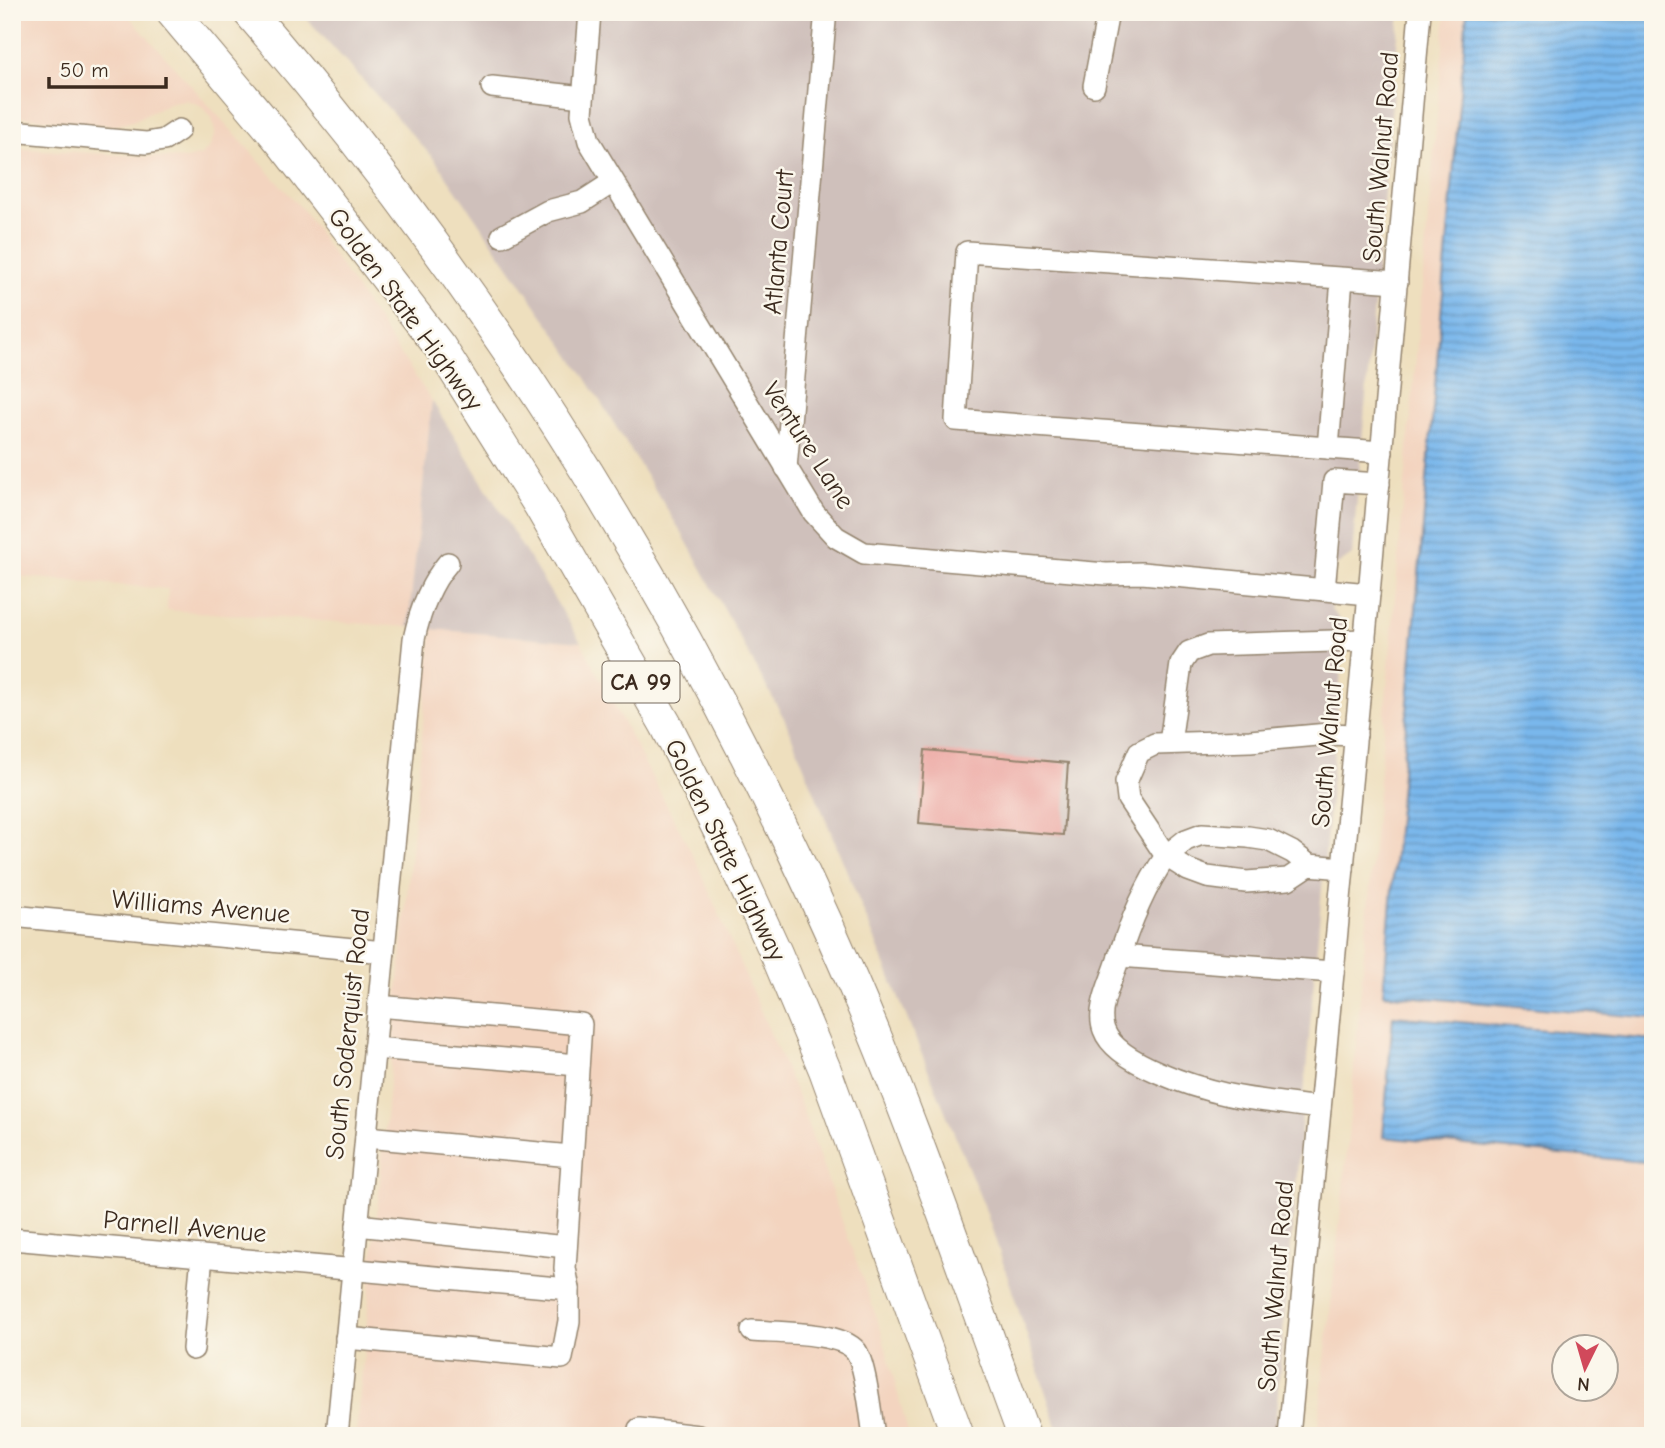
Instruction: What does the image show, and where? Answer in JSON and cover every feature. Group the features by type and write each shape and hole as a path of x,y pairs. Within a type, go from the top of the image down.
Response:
{"highway":[{"name":"Golden State Highway","path":"172,12 290,152 440,347 540,506 666,725 723,838 776,953 825,1070 958,1436"},
{"name":"CA 99","path":"249,12 363,150 479,307 586,469 684,636 802,867 854,986 903,1106 1024,1436"}],"street":[{"name":"Venture Lane","path":"590,12 582,114 589,141 814,513 836,537 864,553 1106,574 1142,573 1369,594"},
{"path":"1094,86 1108,12"},
{"name":"South Walnut Road","path":"1289,1436 1365,640 1420,12"},
{"name":"Atlanta Court","path":"786,468 825,21"},
{"path":"492,87 583,97"},
{"path":"12,131 146,143 169,138 179,130"},
{"path":"502,236 548,211 582,202 613,182"},
{"path":"1382,452 956,420 967,252 1397,282"},
{"path":"1328,448 1342,279"},
{"path":"1324,590 1334,481 1379,484"},
{"name":"South Soderquist Road","path":"337,1436 414,639 425,600 436,577 448,563"},
{"path":"1170,743 1181,664 1189,652 1208,645 1365,640"},
{"path":"1309,865 1288,880 1246,881 1207,877 1188,870 1166,856 1128,799 1126,782 1139,752 1155,744 1251,741 1328,734 1356,735"},
{"path":"1320,1108 1229,1095 1140,1066 1117,1048 1104,1031 1102,1011 1126,932 1155,872 1166,856 1186,840 1202,834 1268,840 1292,852 1309,865 1343,868"},
{"name":"Williams Avenue","path":"12,916 384,952"},
{"path":"1119,957 1333,972"},
{"path":"346,1338 562,1357 569,1321 569,1289 565,1268 581,1024 378,1006"},
{"path":"374,1048 578,1065"},
{"path":"366,1137 571,1156"},
{"path":"357,1225 566,1247"},
{"name":"Parnell Avenue","path":"12,1239 569,1289"},
{"path":"193,1349 202,1255"},
{"path":"752,1331 830,1338 850,1346 860,1361 874,1436"},
{"path":"639,1429 663,1434 698,1436"}],"shaded area":[{"path":"12,12 125,12 303,210 432,401 408,627 167,610 168,589 12,576 12,148 186,159 202,155 210,147 215,133 212,118 200,105 186,100 172,102 133,121 115,126 12,116"},
{"path":"301,12 1400,12 1352,555 1333,568 1331,609 1345,626 1274,1436 1060,1436 986,1211 785,720 683,535 584,375 436,161"},
{"path":"1446,12 1653,12 1653,1436 1317,1436 1346,1160"},
{"path":"432,401 581,642 408,627"},
{"path":"432,629 581,642 696,861 799,1100 881,1330 909,1436 356,1436"}],"water":[{"path":"1467,12 1653,12 1653,1018 1383,994"},
{"path":"1393,1016 1653,1040 1653,1163 1383,1137"}],"building":[{"path":"925,750 1068,763 1063,835 919,823"}]}
